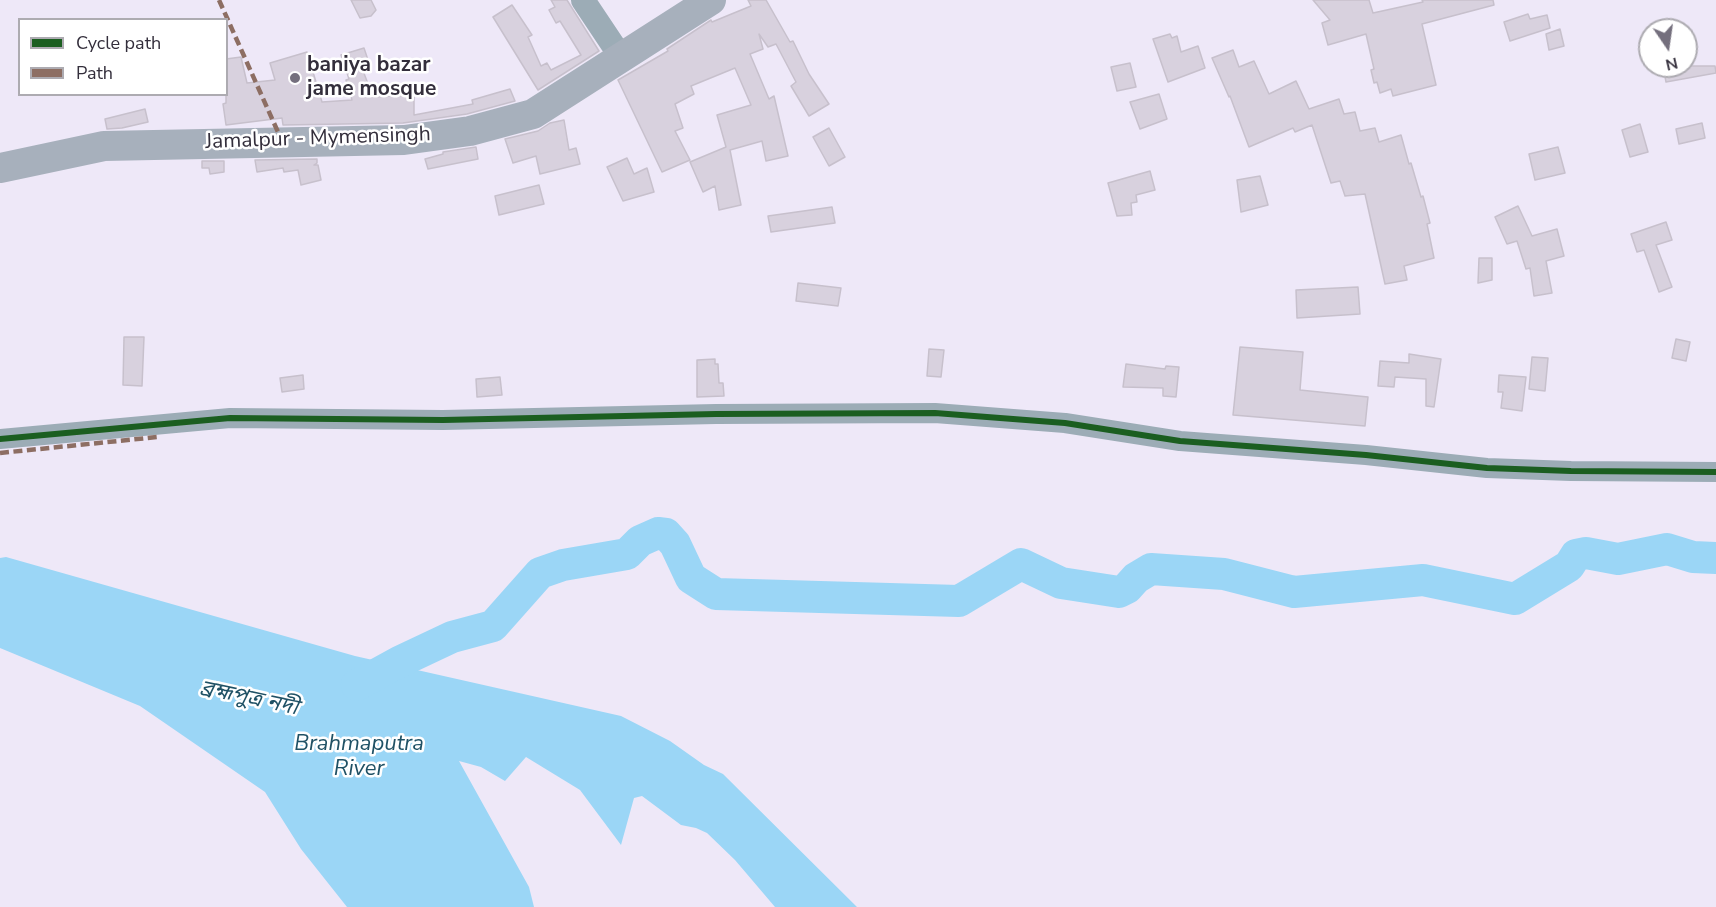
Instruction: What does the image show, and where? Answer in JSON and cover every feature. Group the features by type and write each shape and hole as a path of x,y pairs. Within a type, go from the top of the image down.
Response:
{"main road":[{"name":"Jamalpur - Mymensingh","path":"0,168 104,146 404,140 470,131 533,114 711,0"}],"street":[{"path":"583,0 621,57"},
{"path":"0,439 230,418 443,420 716,414 924,413 1065,423 1180,441 1366,455 1487,468 1716,472"}],"water":[{"name":"Brahmaputra River","path":"6,557 355,656 621,716 670,741 704,765 723,774 857,907 775,907 735,860 707,833 681,825 642,796 634,798 621,845 580,790 526,757 505,781 481,767 459,761 529,887 534,907 347,907 301,849 265,792 140,706 0,648 0,558"}],"building":[{"path":"351,0 371,0 376,10 371,16 360,18"},
{"path":"551,0 567,0 599,51 538,90 493,17 512,5 532,35 528,37 541,66 547,63 551,70 581,55 560,21 556,23 549,10 555,7"},
{"path":"748,0 766,0 790,42 793,41 809,74 829,104 809,116 791,86 796,82 776,44 768,47 759,34 763,49 750,54 769,99 774,96 788,156 766,161 762,141 730,150 741,205 719,210 715,186 703,192 690,162 726,147 717,115 751,105 735,68 691,86 694,94 675,104 683,128 675,131 690,160 662,172 618,80 668,51 667,49 711,20 712,22 751,6"},
{"path":"1313,0 1369,0 1373,13 1423,2 1422,0 1493,0 1494,5 1422,24 1436,85 1393,96 1391,89 1380,93 1377,82 1374,83 1371,70 1374,69 1366,34 1328,45 1322,23 1330,20"},
{"path":"1528,14 1530,19 1547,15 1550,28 1510,41 1504,22"},
{"path":"1560,29 1564,46 1549,50 1546,34"},
{"path":"1170,34 1172,38 1177,36 1181,52 1198,46 1205,68 1168,82 1153,39"},
{"path":"364,48 370,66 362,68 373,97 414,95 414,115 473,104 472,100 510,89 515,101 467,114 403,123 283,125 282,118 226,125 223,104 226,103 226,96 228,96 228,59 241,57 247,83 275,80 270,63 307,52 322,102 352,100 346,80 349,79 341,55"},
{"path":"1233,50 1239,67 1254,61 1269,94 1296,81 1309,109 1339,99 1344,114 1355,112 1360,131 1375,128 1379,142 1401,135 1409,164 1411,163 1421,197 1423,196 1430,223 1427,224 1434,258 1404,266 1407,280 1385,284 1365,194 1345,196 1340,181 1331,183 1312,125 1295,132 1293,128 1249,147 1230,96 1212,58"},
{"path":"1130,63 1136,87 1117,91 1111,67"},
{"path":"1698,66 1715,66 1716,73 1698,76"},
{"path":"1665,78 1688,78 1666,82"},
{"path":"1159,94 1167,119 1140,129 1130,102"},
{"path":"145,109 148,122 107,129 105,119"},
{"path":"564,120 569,150 576,148 580,164 540,174 536,156 513,163 505,139 538,131 550,123"},
{"path":"1702,123 1705,138 1679,144 1676,129"},
{"path":"1640,124 1648,152 1630,157 1622,130"},
{"path":"829,128 845,157 829,166 813,137"},
{"path":"476,147 478,159 428,169 425,159 443,154 443,152"},
{"path":"1558,147 1565,173 1535,180 1529,154"},
{"path":"627,158 634,174 647,168 654,192 623,201 607,167"},
{"path":"317,159 314,165 318,165 321,180 301,185 298,170 284,172 283,168 257,172 255,160"},
{"path":"202,161 224,161 224,172 210,174 209,168 202,168"},
{"path":"1150,171 1155,190 1136,195 1137,202 1131,203 1132,215 1117,216 1108,183"},
{"path":"1260,176 1268,205 1241,212 1237,180"},
{"path":"539,185 544,204 499,215 495,196"},
{"path":"1518,206 1532,236 1557,229 1564,256 1546,261 1552,293 1534,296 1530,268 1526,269 1517,241 1507,244 1495,217"},
{"path":"832,207 835,223 771,232 768,216"},
{"path":"1666,222 1672,240 1656,245 1672,287 1659,292 1644,250 1637,252 1631,234"},
{"path":"1479,258 1492,258 1492,280 1478,283"},
{"path":"798,283 841,288 838,306 796,301"},
{"path":"1358,287 1360,314 1297,318 1296,290"},
{"path":"124,337 144,337 142,386 123,385"},
{"path":"1676,339 1690,342 1686,361 1672,358"},
{"path":"1240,347 1303,352 1300,390 1368,397 1365,426 1233,415"},
{"path":"929,349 944,350 941,377 927,376"},
{"path":"1409,354 1441,359 1434,407 1426,406 1426,379 1395,377 1394,387 1378,386 1380,361 1409,363"},
{"path":"1532,357 1548,358 1545,391 1529,389"},
{"path":"715,359 715,364 718,364 719,383 723,383 724,396 697,397 697,360"},
{"path":"1126,364 1165,369 1166,366 1179,367 1176,397 1163,396 1163,388 1123,387"},
{"path":"303,375 304,389 282,392 280,378"},
{"path":"1499,375 1526,377 1522,411 1501,408 1503,392 1498,392"},
{"path":"500,377 502,395 477,397 476,379"}],"waterway":[{"path":"357,685 452,637 493,626 540,573 563,565 627,554 640,541 658,533 666,534 675,544 691,578 716,594 959,601 1021,564 1061,583 1119,592 1151,569 1224,574 1294,592 1423,580 1515,599 1569,566 1576,555 1586,553 1618,559 1667,549 1693,557 1716,558"}],"marked path":[{"path":"219,0 227,18"},
{"path":"228,20 282,141"},
{"path":"0,453 157,437"}],"cycle path":[{"path":"0,439 230,418 443,420 716,414 935,413 1065,423 1180,441 1366,455 1487,468 1716,472"}],"place":[{"name":"baniya bazar jame mosque","path":"295,78"}],"water label":[{"name":"ব্রহ্মপুত্র নদী","path":"249,699"}]}
